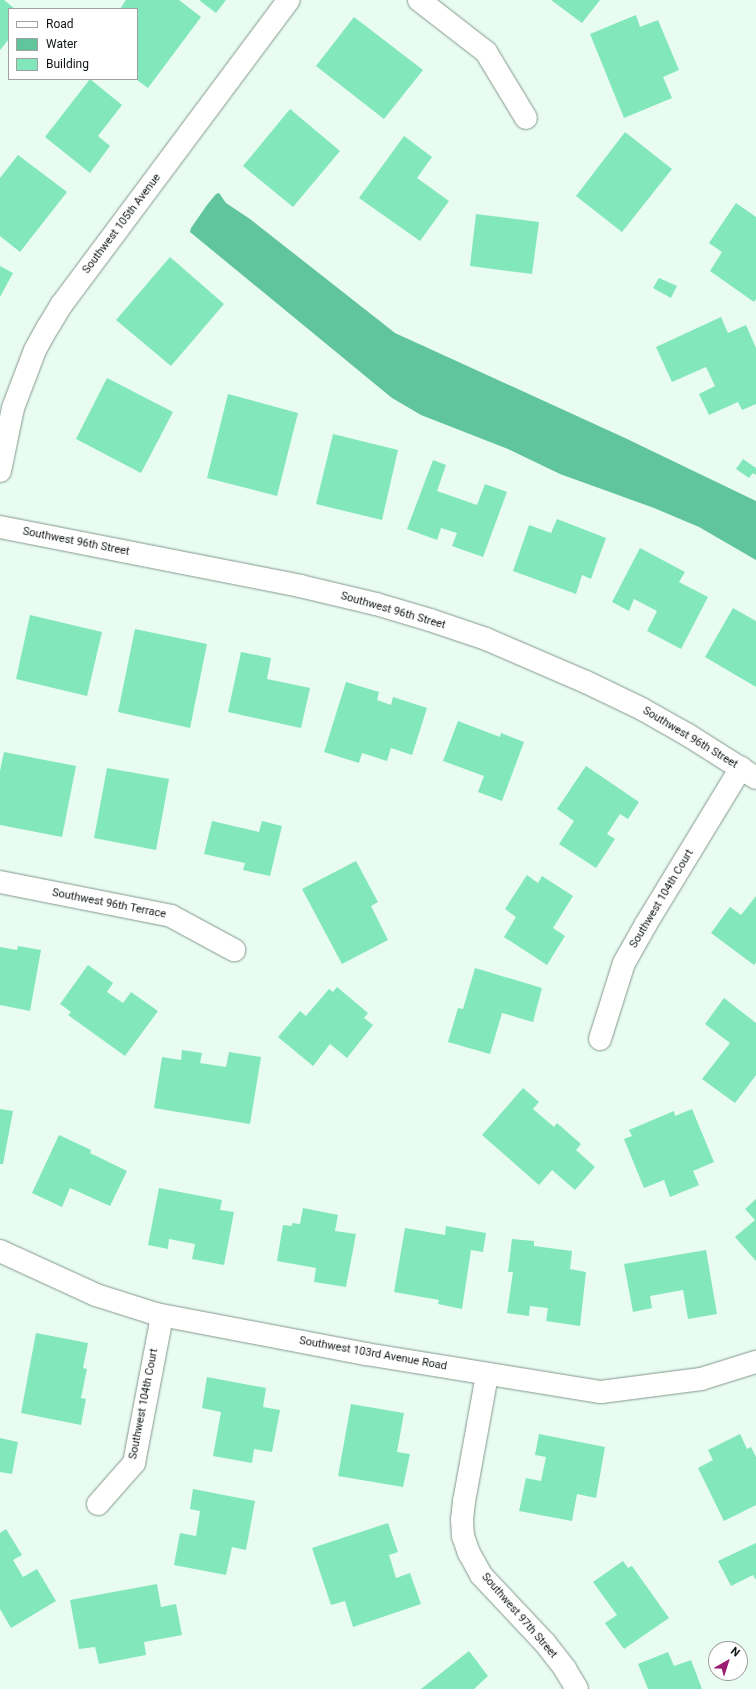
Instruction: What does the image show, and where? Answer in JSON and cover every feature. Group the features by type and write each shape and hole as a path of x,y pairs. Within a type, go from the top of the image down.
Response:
{"street":[{"name":"Southwest 105th Avenue","path":"0,471 13,408 35,350 48,327 70,293 289,0"},
{"path":"419,0 486,52 526,118"},
{"name":"Southwest 96th Street","path":"0,527 300,586 376,604 430,620 486,639 586,682 655,716 748,773"},
{"name":"Southwest 104th Court","path":"600,1039 624,963 646,924 748,773"},
{"name":"Southwest 96th Terrace","path":"0,882 171,916 234,950"},
{"name":"Southwest 103rd Avenue Road","path":"0,1251 96,1295 162,1316 487,1375 601,1392 701,1379 756,1362"},
{"name":"Southwest 104th Court","path":"98,1504 134,1463 162,1316"},
{"name":"Southwest 97th Street","path":"487,1375 464,1501 463,1536 468,1553 481,1575 545,1643 565,1669 577,1689"}],"water":[{"path":"219,193 226,203 250,219 395,333 625,438 756,501 756,560 699,527 654,508 560,474 508,449 421,415 392,398 190,232 191,228 207,205 216,194"}],"building":[{"path":"0,0 4,0 14,8 8,8 8,40 0,50"},
{"path":"126,0 179,0 201,17 148,88 137,80 138,8 121,8"},
{"path":"199,0 226,0 216,13"},
{"path":"551,0 600,0 582,23"},
{"path":"636,15 640,27 658,20 679,70 663,77 672,98 624,118 590,34"},
{"path":"354,17 423,70 384,119 316,66"},
{"path":"89,80 91,80 122,105 98,136 110,146 90,173 45,137"},
{"path":"290,109 340,151 293,207 243,166"},
{"path":"625,132 672,169 622,232 576,196"},
{"path":"404,136 432,157 417,178 449,201 420,241 359,198"},
{"path":"18,155 67,192 20,252 0,236 0,178"},
{"path":"736,203 756,217 756,299 754,302 710,271 722,252 709,243"},
{"path":"476,214 539,222 532,274 470,266"},
{"path":"170,257 224,304 171,366 116,320"},
{"path":"0,266 13,273 0,297"},
{"path":"659,278 677,286 671,298 653,288"},
{"path":"721,317 728,333 746,325 756,348 756,404 742,410 738,402 709,415 699,394 715,386 706,367 672,382 656,347"},
{"path":"107,378 173,412 141,473 76,439"},
{"path":"228,394 298,413 277,496 207,478"},
{"path":"333,434 398,450 382,520 316,504"},
{"path":"743,459 756,468 756,475 753,473 749,478 736,469"},
{"path":"433,460 446,465 437,491 477,505 485,484 507,492 483,557 452,546 457,533 441,528 437,540 407,529"},
{"path":"557,519 606,538 591,579 582,575 576,594 513,571 529,525 551,533"},
{"path":"640,548 685,572 679,582 708,597 681,649 647,631 657,611 634,599 629,611 612,602"},
{"path":"733,608 756,621 756,687 705,657"},
{"path":"30,615 102,632 87,696 16,679"},
{"path":"135,629 207,644 190,728 118,712"},
{"path":"241,652 271,658 267,679 310,688 301,728 228,712"},
{"path":"346,682 379,692 377,700 391,705 393,697 427,708 412,755 391,748 387,761 362,753 359,763 324,752"},
{"path":"458,721 500,737 501,733 524,742 502,801 478,792 484,776 443,761"},
{"path":"4,752 76,766 62,837 0,825 0,771"},
{"path":"586,766 639,802 628,819 620,814 607,834 615,839 596,868 559,844 574,821 557,809"},
{"path":"107,768 169,779 156,850 94,838"},
{"path":"212,821 259,832 262,821 282,826 270,876 243,870 245,863 204,854"},
{"path":"356,861 378,902 371,906 388,940 342,964 302,889"},
{"path":"527,875 538,883 542,876 573,896 553,928 565,936 547,965 504,937 516,917 505,909"},
{"path":"756,896 756,962 754,965 711,933 730,907 741,915"},
{"path":"18,946 41,950 30,1011 0,1005 0,947 17,950"},
{"path":"88,965 113,983 107,992 123,1003 131,992 158,1011 125,1056 68,1015 71,1012 60,1004"},
{"path":"475,968 542,988 533,1022 502,1013 490,1054 448,1042 458,1008 463,1009"},
{"path":"337,987 368,1013 364,1018 373,1025 347,1058 330,1044 313,1066 278,1037 300,1011 306,1016 329,989 333,992"},
{"path":"724,998 756,1023 756,1075 735,1103 702,1079 730,1043 705,1024"},
{"path":"182,1050 202,1053 200,1063 226,1067 229,1052 261,1057 250,1124 154,1108 162,1057 181,1060"},
{"path":"523,1088 539,1102 533,1109 554,1127 557,1123 581,1144 576,1150 595,1167 575,1190 552,1170 539,1185 482,1135"},
{"path":"0,1109 13,1111 3,1164 0,1164"},
{"path":"692,1109 714,1162 693,1171 699,1185 670,1197 664,1180 644,1188 624,1139 632,1136 629,1130 674,1111 675,1116"},
{"path":"59,1135 91,1150 90,1153 127,1171 110,1206 70,1188 62,1207 32,1193"},
{"path":"159,1188 222,1200 220,1210 234,1212 224,1265 192,1259 195,1244 169,1239 168,1249 148,1245"},
{"path":"756,1199 756,1261 735,1237 755,1220 745,1209"},
{"path":"303,1208 338,1215 335,1231 356,1234 346,1287 314,1282 316,1268 277,1261 283,1225 292,1226 292,1223 300,1224"},
{"path":"446,1226 486,1233 483,1252 471,1250 462,1309 438,1304 439,1300 394,1292 405,1228 445,1235"},
{"path":"512,1239 534,1241 534,1246 572,1251 570,1269 586,1272 580,1326 546,1321 548,1308 530,1306 529,1316 507,1313 513,1272 508,1272"},
{"path":"706,1250 717,1314 688,1319 683,1290 650,1296 652,1308 633,1312 624,1264"},
{"path":"36,1333 88,1343 83,1368 87,1369 81,1398 86,1399 81,1425 21,1413"},
{"path":"207,1377 266,1388 263,1407 280,1410 272,1452 254,1449 252,1463 213,1456 221,1412 202,1408"},
{"path":"351,1404 404,1413 397,1452 410,1454 403,1487 338,1476"},
{"path":"539,1434 605,1447 596,1498 577,1494 572,1521 519,1511 526,1478 541,1481 546,1457 535,1455"},
{"path":"740,1434 747,1449 751,1447 756,1457 756,1505 724,1521 698,1468 713,1460 708,1450"},
{"path":"0,1438 18,1442 12,1474 0,1472"},
{"path":"193,1489 255,1501 246,1550 232,1547 226,1575 174,1565 180,1533 196,1536 200,1511 190,1509"},
{"path":"388,1523 398,1552 389,1555 396,1578 410,1573 421,1604 353,1627 345,1601 331,1605 312,1548"},
{"path":"6,1529 22,1555 13,1560 23,1577 37,1569 56,1601 11,1628 0,1609 0,1533"},
{"path":"756,1543 756,1580 753,1575 731,1586 718,1561"},
{"path":"623,1561 628,1568 632,1566 669,1618 624,1649 605,1623 617,1615 593,1582"},
{"path":"157,1584 161,1607 176,1604 182,1635 144,1642 146,1655 99,1664 95,1647 79,1649 70,1600"},
{"path":"469,1651 488,1676 474,1689 421,1689"},
{"path":"668,1652 674,1666 691,1660 702,1689 648,1689 638,1664"}]}
